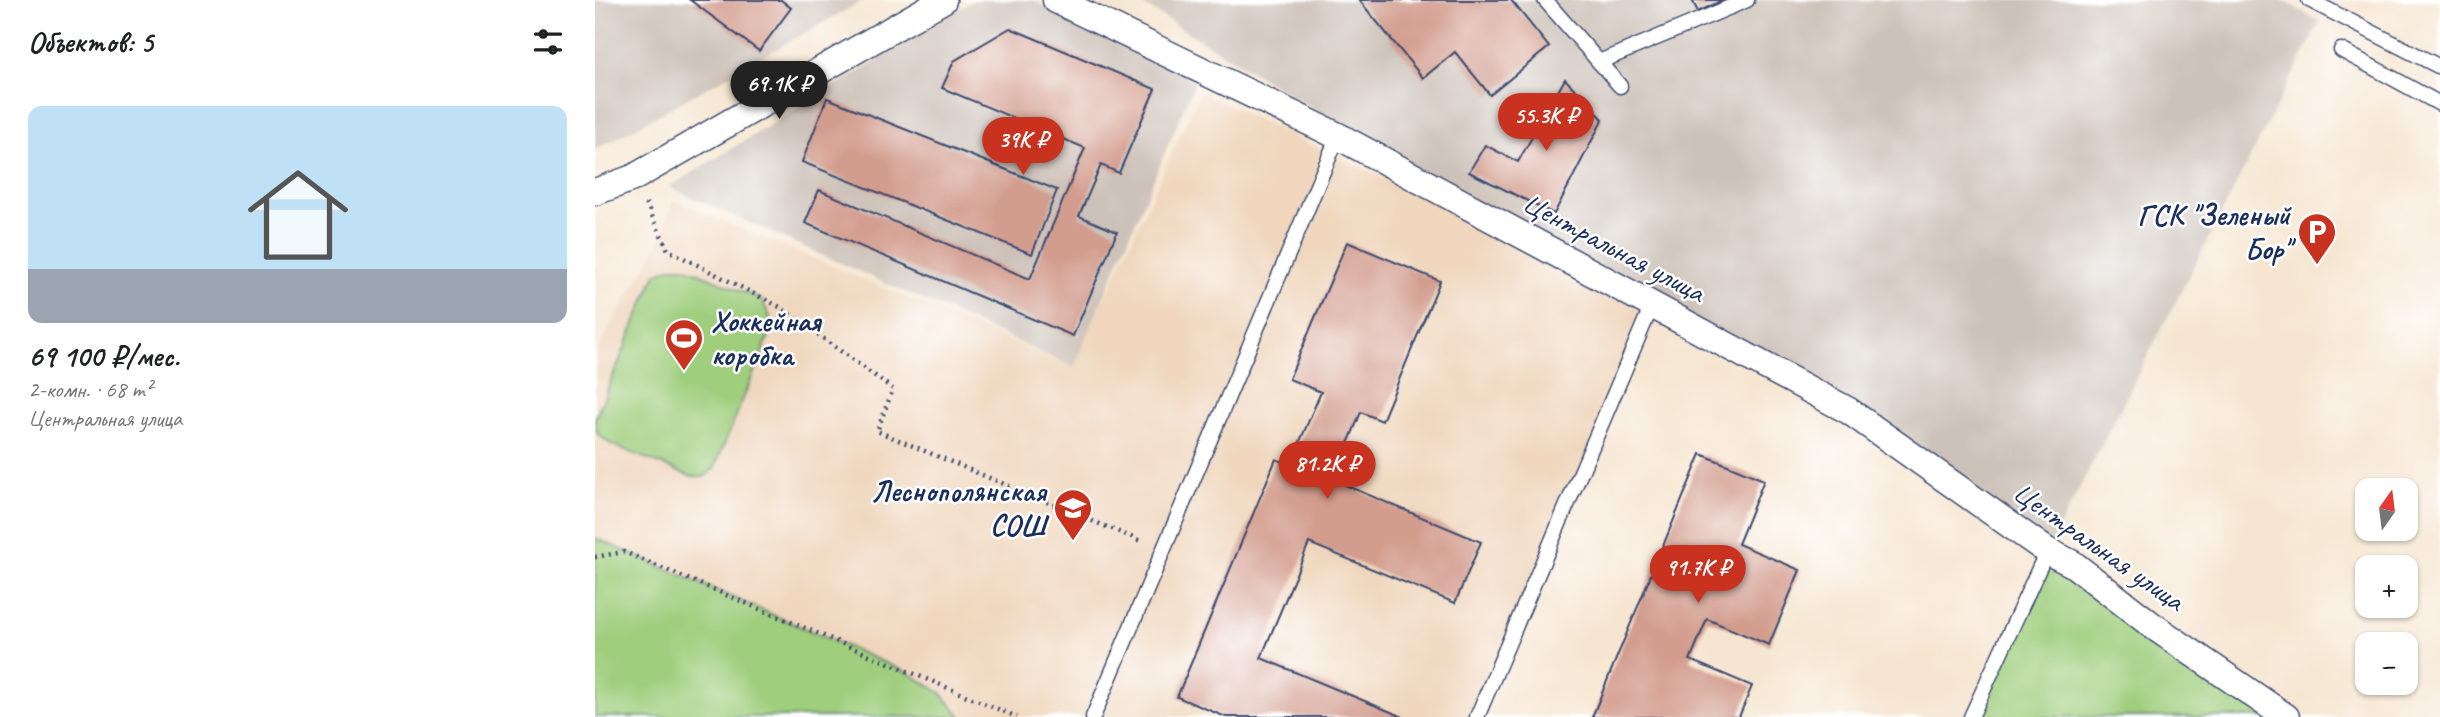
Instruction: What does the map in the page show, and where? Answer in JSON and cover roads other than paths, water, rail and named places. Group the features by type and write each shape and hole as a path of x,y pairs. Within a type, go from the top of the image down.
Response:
{"street":[{"path":"595,192 633,178 943,0"},
{"name":"Центральная улица","path":"1056,0 1338,136 1849,411 2047,551 2073,564 2153,626 2286,717"}],"lane":[{"path":"1545,0 1620,86"},
{"path":"1599,62 1747,0"},
{"path":"2309,0 2440,67"},
{"path":"2341,50 2440,104"},
{"path":"1093,717 1338,136"},
{"path":"1477,717 1651,305"},
{"path":"1971,717 2047,551"}],"place":[{"name":"ГСК \"Зеленый Бор\"","path":"2317,266"},
{"name":"Хоккейная коробка","path":"684,372"},
{"name":"Леснополянская СОШ","path":"1073,542"}]}
